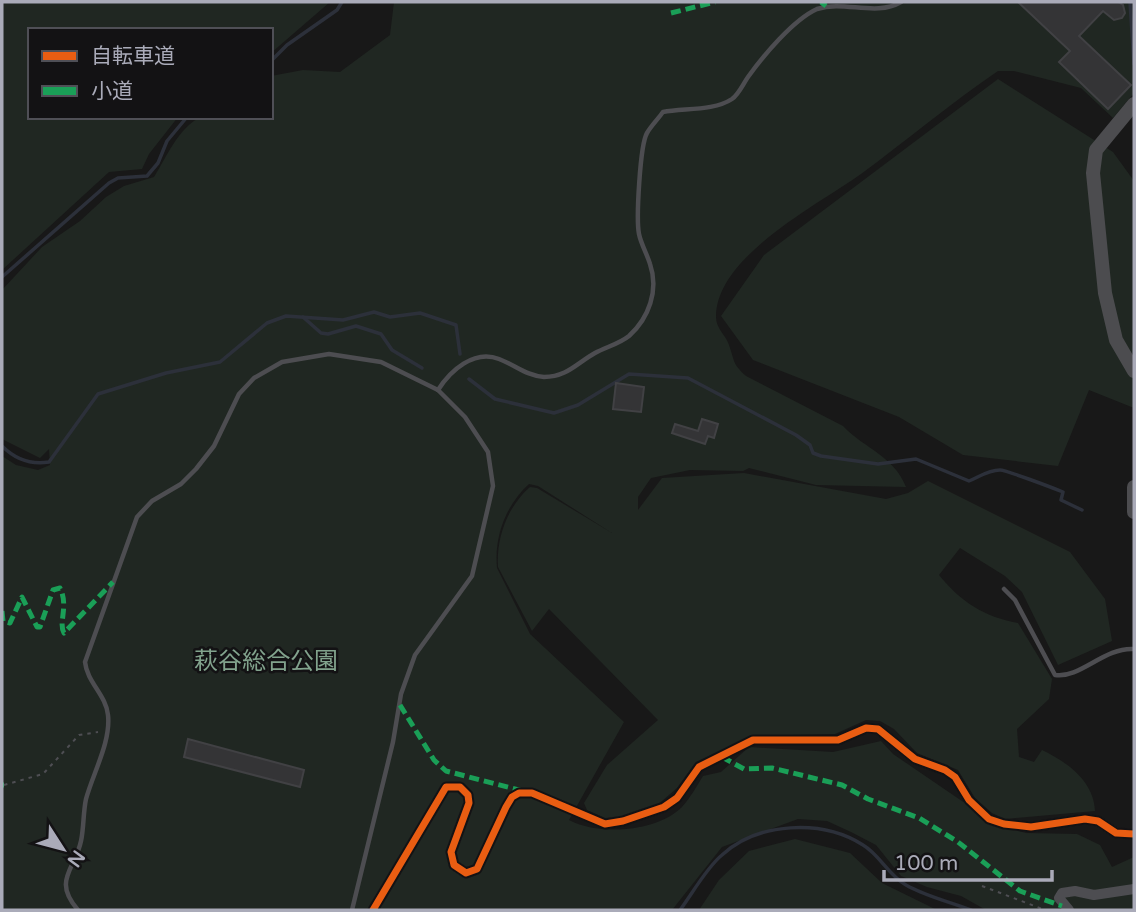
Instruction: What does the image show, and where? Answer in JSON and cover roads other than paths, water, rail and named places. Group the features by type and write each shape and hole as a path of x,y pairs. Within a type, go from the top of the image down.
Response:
{"main road":[{"path":"1134,104 1096,150 1093,173 1105,293 1116,341 1134,370"},
{"path":"1134,487 1134,512"}],"street":[{"path":"373,910 446,787 460,787 468,795 468,803 451,852 454,866 466,873 477,869 506,807 512,797 519,793 532,793 605,824 623,821 664,807 677,798 699,767 753,740 838,740 866,728 878,729 890,736 907,755 955,777 969,800 989,819 1004,824 1031,827 1085,819 1098,821 1116,833 1134,834"},
{"path":"1069,910 1062,906 1059,898 1062,893 1075,891 1094,895 1134,889"}],"lane":[{"path":"438,390 454,370 474,359 498,358 527,374 542,377 562,375 595,353 628,336 644,318 653,295 655,281 639,235 637,214 646,134 663,112 716,105 733,99 767,53 814,10 839,3 867,8 892,7 901,2"},
{"path":"78,910 66,887 68,870 81,840 86,800 109,718 106,701 85,669 85,662 132,528 152,500 181,484 196,470 214,446 239,394 254,378 282,362 329,354 381,362 438,390 465,417 488,452 493,486 472,576 415,655 401,694 395,732 352,910"},
{"path":"1004,589 1015,600 1055,675 1065,676 1122,648 1134,649"}],"waterway":[{"path":"273,59 287,45 337,10 342,2"},
{"path":"1130,2 1134,64"},
{"path":"2,277 109,183 118,178 147,176 158,163 167,141 185,119"},
{"path":"2,446 24,460 49,462 98,394 166,373 220,362 267,323 286,316 343,320 374,312 390,317 420,313 456,325 460,354"},
{"path":"303,317 321,333 328,334 356,326 381,334 392,350 422,368"},
{"path":"469,379 495,399 554,413 578,405 629,374 688,378 796,435 810,445 813,453 821,456 878,464 916,459 969,481 1000,470 1063,492 1061,500 1082,510"},
{"path":"680,910 722,855 753,836 791,828 829,831 847,837 869,849 906,885 971,910"}],"park label":[{"name":"萩谷総合公園","path":"266,661"}]}
